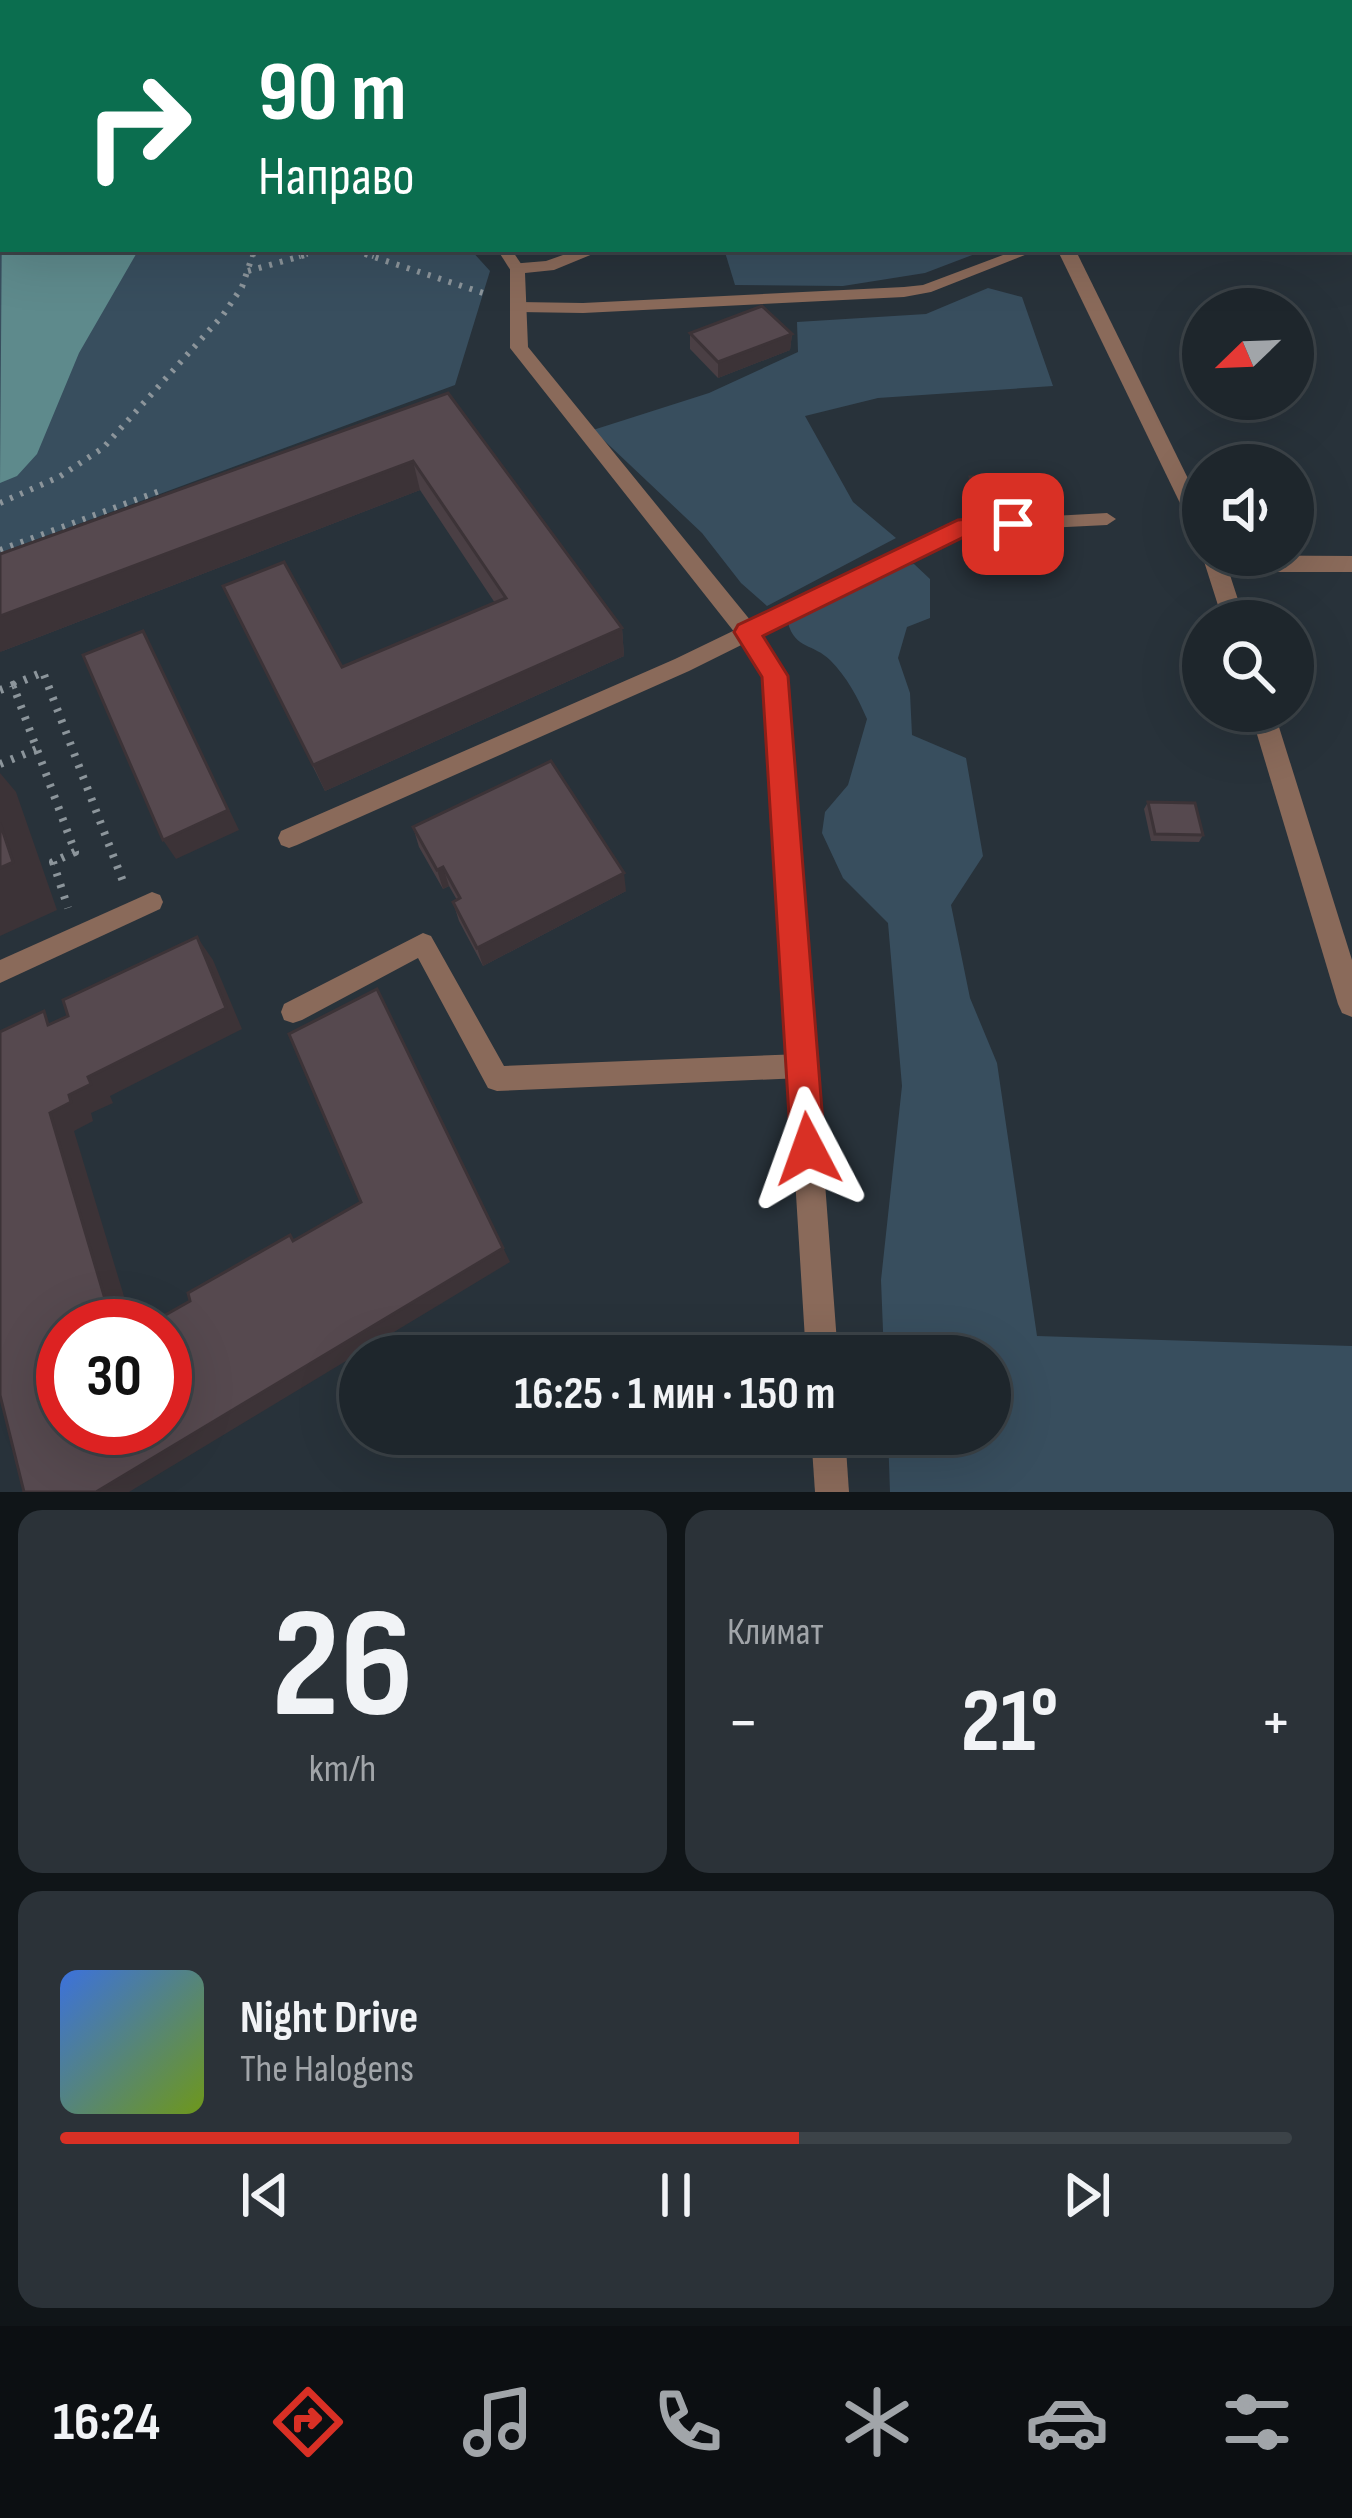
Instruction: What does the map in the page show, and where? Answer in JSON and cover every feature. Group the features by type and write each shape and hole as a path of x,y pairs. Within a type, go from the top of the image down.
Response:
{"street":[{"path":"588,252 548,266 510,259 519,307 519,348 747,632 775,676 821,1335"},
{"path":"1067,252 1182,487"},
{"path":"1314,562 1352,563"},
{"path":"1268,732 1352,1004"},
{"path":"829,1455 832,1492"}],"lane":[{"path":"519,307 904,292 926,289 1025,252"},
{"path":"289,838 747,632 967,526 1107,519"},
{"path":"0,972 140,898"},
{"path":"292,1012 423,944 497,1079 802,1066"}],"path":[{"path":"0,503 59,477 103,448 223,315 242,287 253,252"},
{"path":"247,271 314,252"},
{"path":"360,252 483,293"},
{"path":"0,550 165,490"},
{"path":"0,690 43,672 140,898"},
{"path":"13,685 75,852 53,862 70,907 54,914"},
{"path":"0,764 37,749"}],"shaded area":[{"path":"0,252 473,252 490,271 455,385 0,553"},
{"path":"2,252 137,252 79,353 37,454 17,476 0,483"},
{"path":"725,252 980,252 925,273 843,286 735,285"},
{"path":"988,288 1022,297 1053,386 878,398 805,416 853,502 896,538 767,606 741,583 702,533 593,430 709,393 798,352 797,322 926,314"},
{"path":"914,564 930,579 930,618 907,627 898,658 910,693 912,735 966,758 983,856 951,905 970,998 997,1063 1037,1336 1352,1346 1352,1492 890,1492 889,1455 1011,1455 1011,1335 883,1335 881,1280 902,1086 888,923 843,878 822,833 825,812 848,785 867,719 836,667 795,638 788,623 891,568"}],"building":[{"path":"762,306 792,334 718,362 690,333"},
{"path":"448,393 622,628 313,765 223,586 284,562 342,667 506,598 413,461 0,616 0,554"},
{"path":"1000,476 1008,508 977,508 970,477"},
{"path":"143,631 228,810 163,840 83,655"},
{"path":"551,761 624,873 477,948 453,902 460,898 443,867 437,870 413,827"},
{"path":"1148,802 1195,803 1203,835 1155,834"},
{"path":"0,823 13,862 0,868"},
{"path":"197,937 226,1008 88,1077 91,1084 69,1095 71,1102 50,1113 105,1299 36,1299 36,1455 158,1455 96,1492 24,1492 0,1395 0,1032 44,1011 48,1025 68,1016 63,1000"},
{"path":"377,989 503,1248 358,1335 339,1335 339,1346 192,1434 192,1299 188,1293 290,1235 293,1241 361,1202 289,1034"}],"route":[{"path":"808,1149 775,676 747,632 967,526 1013,524"}]}
